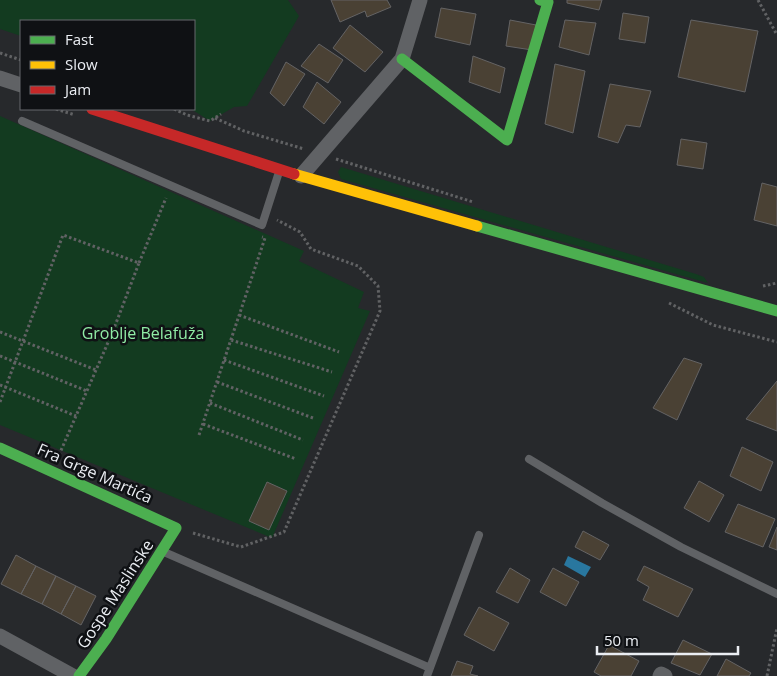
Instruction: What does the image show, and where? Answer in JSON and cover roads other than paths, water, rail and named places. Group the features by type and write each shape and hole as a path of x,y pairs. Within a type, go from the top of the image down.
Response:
{"street":[{"path":"402,59 507,140 548,2 540,0"},
{"path":"301,176 402,59 417,2"},
{"path":"0,78 20,85"},
{"path":"95,110 280,170 777,311"},
{"path":"758,306 777,296"},
{"name":"Fra Grge Martića","path":"0,448 176,528"},
{"name":"Gospe Maslinske","path":"79,676 106,639 163,552 176,528"},
{"path":"0,636 72,676"},
{"path":"660,676 661,674 665,676"}],"lane":[{"path":"22,121 262,225 280,170"},
{"path":"529,459 602,503 681,547 777,594"},
{"path":"163,552 428,672 479,535"}],"water":[{"path":"568,556 591,567 585,577 564,565"}],"park label":[{"name":"Groblje Belafuža","path":"143,333"}]}
